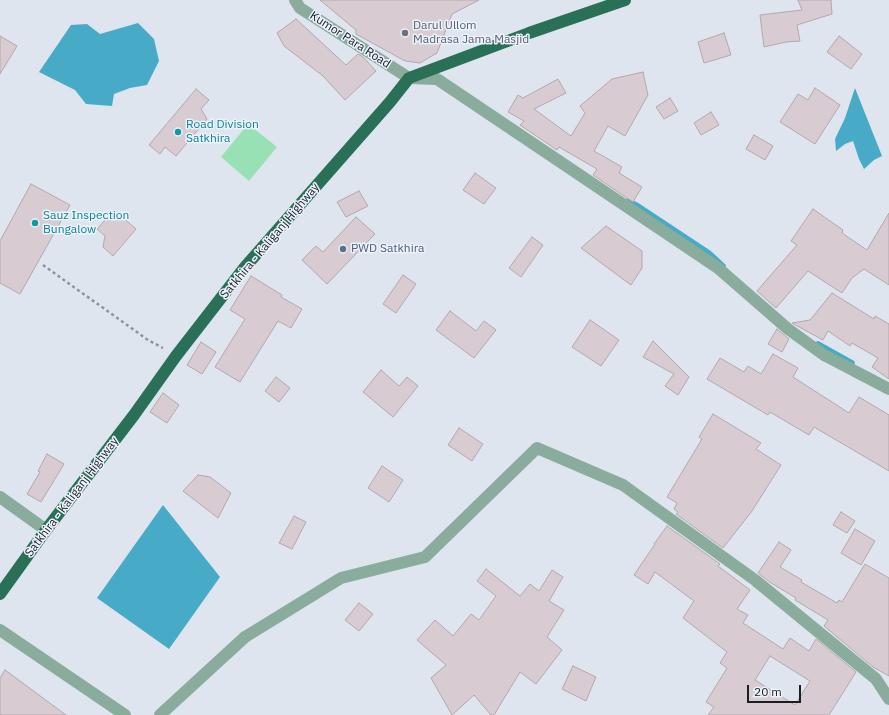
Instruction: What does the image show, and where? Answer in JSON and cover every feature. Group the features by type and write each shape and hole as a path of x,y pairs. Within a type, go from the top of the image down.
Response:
{"highway":[{"path":"408,78 529,33 625,0"},
{"name":"Satkhira - Kaliganj Highway","path":"0,594 46,530 134,415 176,356 245,267 390,102 408,78"}],"street":[{"name":"Kumor Para Road","path":"295,0 300,8 408,78"},
{"path":"408,78 437,79 718,268 788,329 824,355 889,389"},
{"path":"160,715 245,637 341,578 425,557 537,448 623,485 755,580 876,678 889,699"},
{"path":"0,497 46,530"},
{"path":"0,630 125,715"}],"path":[{"path":"43,265 148,340 176,356"}],"green space":[{"path":"248,124 277,147 249,181 221,157"}],"water":[{"path":"138,23 154,39 159,61 147,85 130,88 114,94 112,106 86,104 75,90 39,72 71,25 87,24 100,34"},
{"path":"855,88 882,156 874,160 864,169 853,141 845,144 836,151 835,139 845,118"},
{"path":"163,505 220,577 169,649 97,598"}],"building":[{"path":"320,0 479,0 452,14 437,53 420,63 405,61 356,34 356,30"},
{"path":"798,0 831,0 832,14 797,25 800,41 786,42 764,47 760,15 802,10"},
{"path":"296,19 346,65 358,54 363,57 376,71 345,100 323,76 284,46 277,33"},
{"path":"724,33 731,55 704,63 698,42"},
{"path":"0,36 17,46 0,74"},
{"path":"839,36 862,54 851,69 827,52"},
{"path":"643,72 648,95 625,136 608,126 594,151 622,167 619,173 642,187 633,202 593,175 597,169 559,147 557,150 520,125 524,121 508,112 518,95 523,98 558,79 566,93 534,109 571,136 585,113 580,106 612,79"},
{"path":"815,88 840,105 815,144 780,122 798,94 808,100"},
{"name":"Road Division Satkhira","path":"196,89 209,100 201,109 207,119 176,156 165,147 160,154 149,145"},
{"path":"670,98 678,111 664,119 656,107"},
{"path":"711,112 719,125 701,135 694,123"},
{"path":"754,135 773,146 765,160 746,149"},
{"path":"475,173 496,188 484,204 463,190"},
{"name":"Sauz Inspection Bungalow","path":"31,184 70,205 20,294 0,283 0,241"},
{"path":"359,191 368,206 346,217 337,202"},
{"path":"813,209 843,230 842,233 867,250 889,213 889,285 864,269 852,278 842,293 808,271 776,308 757,291 797,245 791,241"},
{"path":"114,210 136,229 113,256 103,247 105,236 97,229"},
{"name":"PWD Satkhira","path":"356,217 375,234 327,284 302,260 316,246 323,252"},
{"path":"606,226 642,251 642,268 631,285 581,248"},
{"path":"532,237 543,245 521,277 509,268"},
{"path":"403,275 416,284 396,313 383,304"},
{"path":"251,276 282,295 281,297 302,309 291,328 278,321 240,382 215,367 245,319 230,310"},
{"path":"832,293 874,319 875,316 889,324 889,379 872,367 878,358 852,343 850,346 828,331 823,340 792,323 810,320"},
{"path":"450,311 476,331 484,321 496,330 474,358 436,330"},
{"path":"590,320 619,340 601,366 572,347"},
{"path":"777,329 789,339 782,352 768,344"},
{"path":"653,341 689,377 678,395 665,386 674,374 643,357"},
{"path":"201,342 216,352 202,374 187,365"},
{"path":"773,354 798,368 793,377 849,413 859,397 889,415 889,471 814,427 809,435 770,412 768,415 707,379 720,358 744,372 748,366 761,374"},
{"path":"381,370 399,386 407,377 418,386 393,417 363,392"},
{"path":"276,377 290,388 279,402 265,391"},
{"path":"163,393 179,405 167,423 150,412"},
{"path":"713,414 761,443 756,449 781,465 752,511 723,548 676,514 678,512 674,509 677,503 667,497 702,439 699,437"},
{"path":"459,428 483,444 472,461 448,445"},
{"path":"47,454 64,464 41,502 27,494 40,472 38,471"},
{"path":"382,466 403,480 389,502 368,488"},
{"path":"198,475 210,477 231,493 218,518 183,491"},
{"path":"841,512 855,521 847,533 833,525"},
{"path":"294,516 306,522 292,549 279,543"},
{"path":"667,526 720,564 718,566 750,590 737,609 748,615 743,623 783,649 790,638 809,651 816,639 856,672 829,715 708,715 714,707 706,702 727,668 720,663 727,652 683,618 694,601 655,572 648,584 634,575","holes":["770,656 810,681 795,705 755,680"]},
{"path":"855,529 875,541 861,565 841,553"},
{"path":"779,542 791,550 780,567 802,580 801,582 837,603 839,600 842,602 865,564 889,578 889,676 873,667 824,626 828,620 795,600 796,598 771,583 758,573"},
{"path":"486,569 520,596 530,584 539,591 552,570 563,577 549,601 564,610 547,637 562,650 536,684 520,672 494,715 491,715 474,695 452,715 431,678 446,665 417,640 435,620 453,636 471,614 479,620 496,596 477,581"},
{"path":"359,603 373,614 359,631 345,620"},
{"path":"573,666 596,677 586,701 562,689"},
{"path":"5,670 66,715 0,715 0,678"}],"waterway":[{"path":"628,201 709,253 723,266"},
{"path":"818,344 852,363"}],"place":[{"name":"Darul Ullom Madrasa Jama Masjid","path":"405,33"},
{"name":"Road Division Satkhira","path":"178,132"},
{"name":"Sauz Inspection Bungalow","path":"35,223"},
{"name":"PWD Satkhira","path":"343,249"}]}
